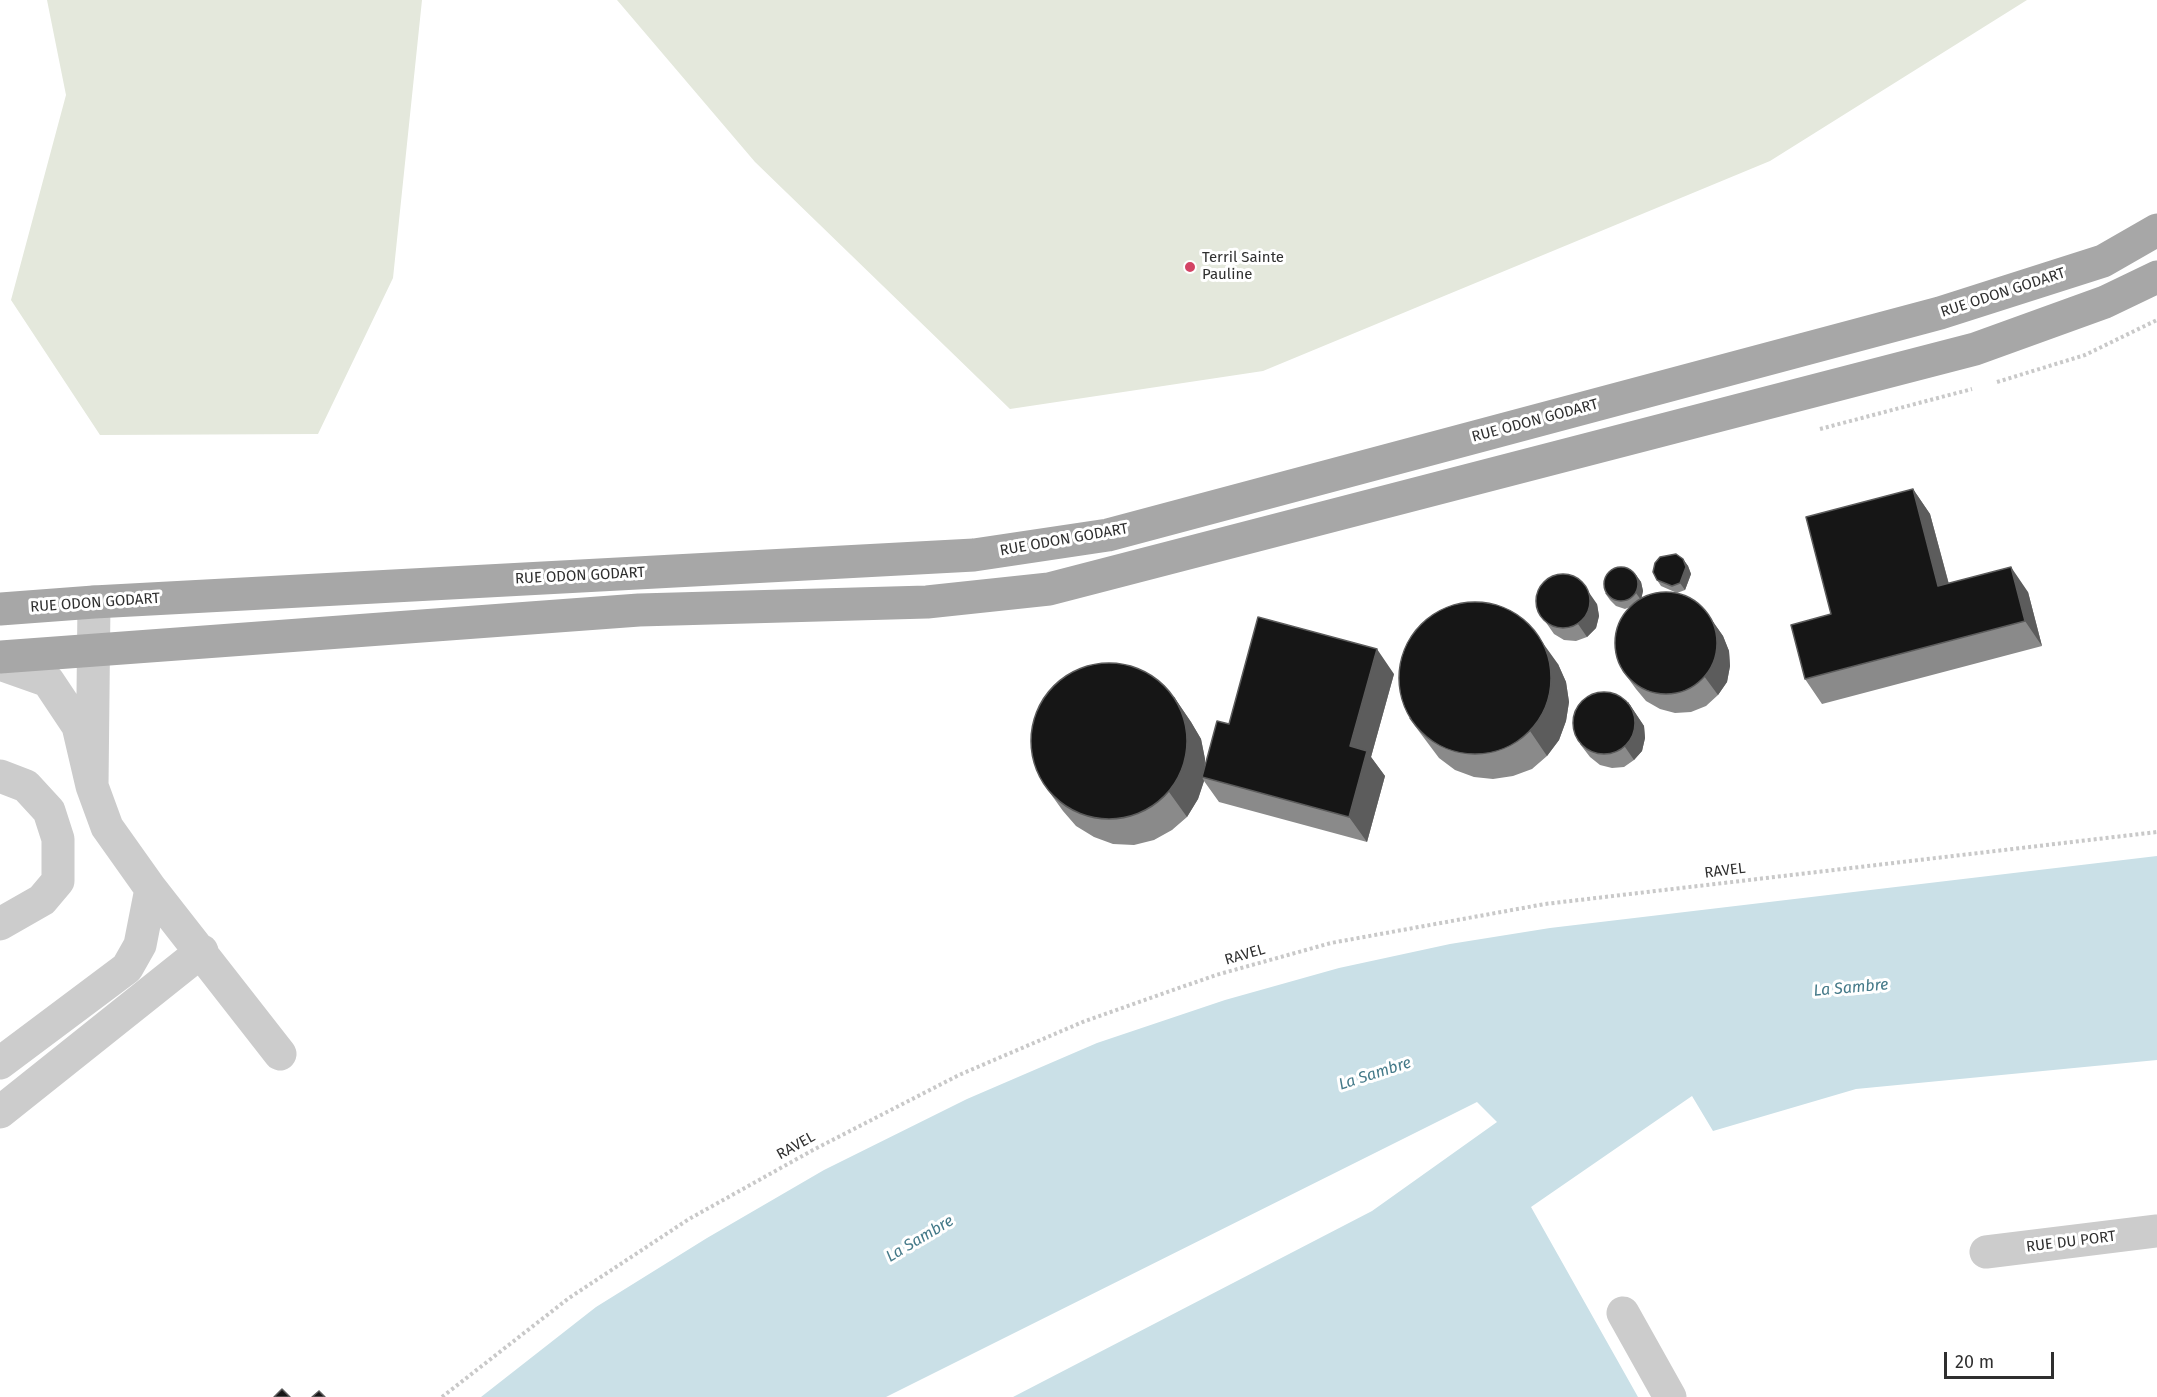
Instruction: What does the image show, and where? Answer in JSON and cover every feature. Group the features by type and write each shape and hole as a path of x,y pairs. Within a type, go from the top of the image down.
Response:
{"main road":[{"name":"RUE ODON GODART","path":"0,609 974,555 1108,535 1940,313 2103,261 2157,230"},
{"path":"0,657 639,610 927,602 1049,589 1974,349 2105,302 2157,277"}],"lane":[{"path":"92,786 94,602"},
{"path":"0,663 48,681 78,726 92,786 107,827 151,888 280,1054"},
{"path":"0,776 26,786 49,811 58,839 58,881 42,900 0,924"},
{"path":"0,1063 127,968 140,945 151,888"},
{"path":"0,1112 202,951"},
{"name":"RUE DU PORT","path":"1986,1252 2157,1231"},
{"path":"1623,1313 1670,1397"}],"path":[{"name":"RAVEL","path":"442,1397 579,1291 689,1219 813,1150 959,1074 1085,1022 1216,975 1331,943 1545,904 2157,832"}],"shaded area":[{"path":"47,0 422,0 393,278 318,434 100,435 11,300 66,95"},
{"name":"Terril Sainte Pauline","path":"617,0 2027,0 1770,161 1263,371 1010,409 755,162"}],"water":[{"name":"La Sambre","path":"2157,856 2157,1060 1856,1089 1713,1131 1692,1096 1531,1207 1638,1397 1013,1397 1372,1211 1497,1122 1477,1102 886,1397 481,1397 596,1307 707,1238 824,1170 967,1099 1097,1043 1225,1000 1339,968 1450,944 1550,928"}],"building":[{"path":"1913,489 1938,586 2011,567 2025,621 1805,679 1791,625 1831,614 1806,517"},
{"path":"1676,554 1683,559 1686,567 1680,583 1672,586 1657,580 1653,572 1655,563 1660,557"},
{"path":"1621,567 1633,572 1638,584 1633,596 1621,601 1609,596 1604,584 1609,572"},
{"path":"1563,574 1573,576 1582,582 1588,591 1590,601 1588,611 1582,620 1573,626 1563,628 1553,626 1544,620 1538,611 1536,601 1538,591 1544,582 1553,576"},
{"path":"1666,592 1685,596 1702,607 1713,624 1717,643 1713,662 1702,679 1685,690 1666,694 1647,690 1630,679 1619,662 1615,643 1619,624 1630,607 1647,596"},
{"path":"1475,602 1504,608 1529,624 1545,649 1551,678 1545,707 1529,732 1504,748 1475,754 1446,748 1421,732 1405,707 1399,678 1405,649 1421,624 1446,608"},
{"path":"1258,617 1377,649 1350,746 1367,751 1349,817 1202,777 1217,721 1229,724"},
{"path":"1109,663 1139,669 1164,686 1181,711 1187,741 1181,771 1164,796 1139,813 1109,819 1079,813 1054,796 1037,771 1031,741 1037,711 1054,686 1079,669"},
{"path":"1598,692 1610,692 1626,701 1633,711 1635,723 1633,735 1626,745 1610,754 1598,754 1587,749 1578,740 1573,729 1573,717 1578,706 1587,697"},
{"path":"282,1389 290,1397 274,1397"},
{"path":"319,1391 325,1397 312,1397"}],"place":[{"name":"Terril Sainte Pauline","path":"1190,267"}]}
